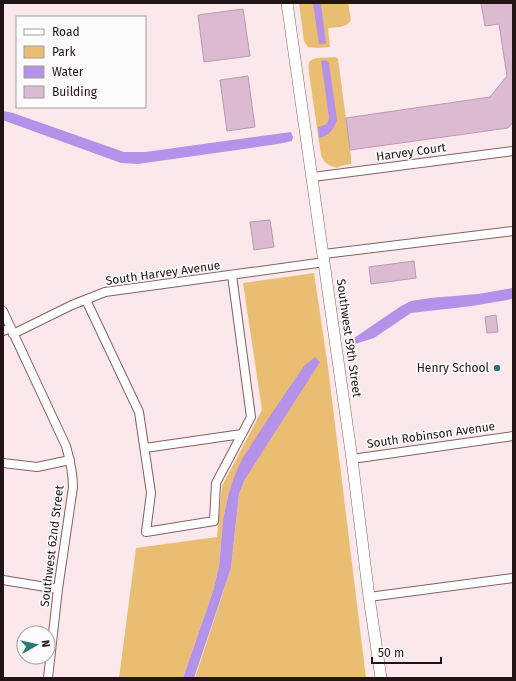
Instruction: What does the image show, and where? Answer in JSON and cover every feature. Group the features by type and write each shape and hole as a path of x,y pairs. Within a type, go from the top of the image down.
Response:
{"main road":[{"name":"Southwest 59th Street","path":"287,3 313,177 381,678"}],"street":[{"name":"Harvey Court","path":"313,177 513,151"},
{"name":"South Harvey Avenue","path":"9,331 105,292 232,275 324,258 513,231"},
{"path":"86,300 138,412 145,448 151,493 146,532 214,521 216,483 251,417 232,275"},
{"name":"Southwest 62nd Street","path":"3,311 9,331 66,446 73,477 73,487 58,589 48,678"},
{"path":"145,448 242,434"},
{"name":"South Robinson Avenue","path":"352,459 513,436"},
{"path":"3,463 37,468 70,460"},
{"path":"369,597 513,578"},
{"path":"3,580 58,589"}],"green space":[{"path":"299,3 348,3 351,20 344,26 328,28 330,47 308,47 304,41"},
{"path":"335,57 338,59 351,157 351,164 337,168 327,164 321,155 309,73 309,63 313,59"},
{"path":"314,273 328,367 366,678 195,678 231,568 239,494 245,479 228,496 223,520 219,566 213,591 183,678 119,678 136,548 217,537 222,486 262,410 243,283"}],"water":[{"path":"313,3 321,3 326,44 319,44"},
{"path":"326,60 329,63 337,120 331,132 326,136 319,138 318,127 326,124 329,117 321,61"},
{"path":"3,111 13,113 124,152 145,152 291,132 293,137 292,141 278,144 138,164 121,163 3,120"},
{"path":"513,288 513,299 472,306 411,313 374,338 355,344 354,338 401,306 411,301 478,294"},
{"path":"315,357 320,362 245,479 239,494 231,568 194,678 183,678 213,591 219,566 223,520 234,477 242,459 272,413 304,366"}],"building":[{"path":"481,3 513,3 513,122 508,128 350,150 346,118 490,97 507,76 499,24 485,26"},
{"path":"243,9 250,56 204,62 198,15"},
{"path":"248,76 255,127 227,131 220,80"},
{"path":"270,220 274,247 254,250 250,222"},
{"path":"414,261 416,278 371,284 369,267"},
{"path":"496,315 498,332 487,333 485,317"}],"place":[{"name":"Henry School","path":"497,368"}]}
